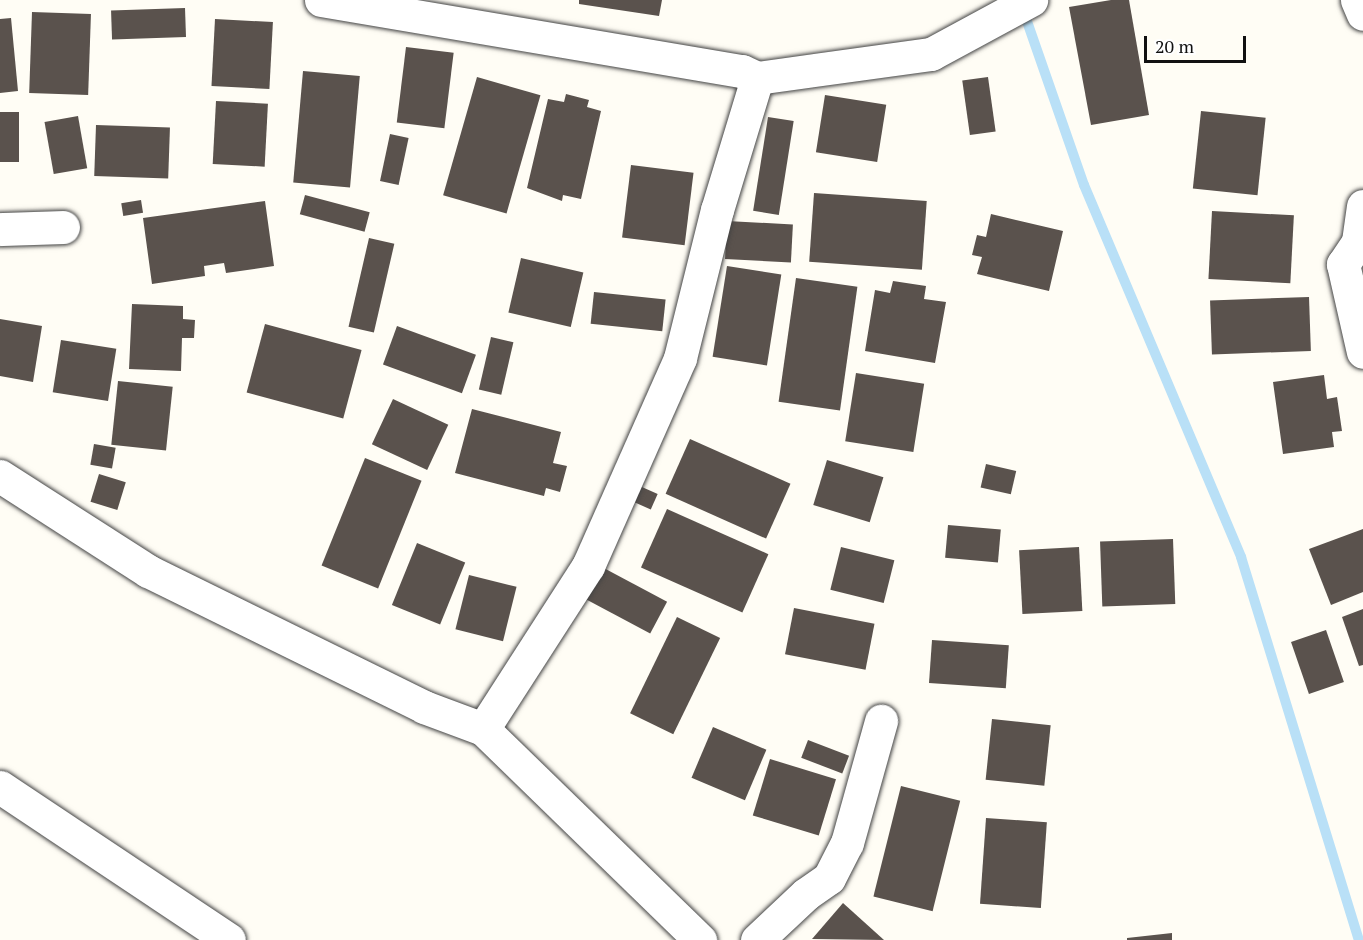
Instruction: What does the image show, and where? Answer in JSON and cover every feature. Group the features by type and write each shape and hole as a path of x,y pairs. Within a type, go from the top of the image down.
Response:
{"street":[{"path":"321,0 742,71 757,78 783,71 913,59 950,45 1031,0"},
{"path":"1357,0 1363,14"},
{"path":"483,729 588,566 680,357 717,210 757,78"},
{"path":"1363,206 1353,263 1363,352"},
{"path":"0,229 63,227"},
{"path":"0,476 148,572 424,707 483,729 700,940"},
{"path":"757,940 806,894 829,878 847,843 881,721"},
{"path":"0,787 229,940"}],"building":[{"path":"579,0 662,0 659,16 579,4"},
{"path":"1111,0 1129,0 1149,115 1091,125 1069,7"},
{"path":"185,8 186,37 112,40 111,11"},
{"path":"32,12 91,14 88,95 29,93"},
{"path":"11,18 18,91 0,93 0,19"},
{"path":"215,19 273,22 269,89 211,86"},
{"path":"406,47 454,53 444,128 397,122"},
{"path":"303,71 360,76 350,188 293,183"},
{"path":"477,77 540,95 507,213 443,195"},
{"path":"988,77 996,131 970,135 962,81"},
{"path":"566,94 589,100 587,107 601,111 581,199 563,195 562,201 527,188 548,99 564,102"},
{"path":"825,95 886,105 877,162 816,152"},
{"path":"216,101 268,104 265,167 213,164"},
{"path":"1201,111 1266,118 1257,195 1193,189"},
{"path":"0,112 19,112 19,162 0,162"},
{"path":"78,116 87,168 54,174 45,122"},
{"path":"768,117 794,121 779,215 753,211"},
{"path":"96,125 170,128 168,179 94,176"},
{"path":"390,134 409,138 399,185 380,181"},
{"path":"631,165 694,173 685,245 622,237"},
{"path":"814,193 927,201 922,270 809,262"},
{"path":"305,195 370,212 365,232 300,214"},
{"path":"141,200 143,213 123,216 121,203"},
{"path":"265,201 274,266 226,273 224,263 204,266 205,276 152,284 143,218"},
{"path":"1212,211 1294,215 1290,283 1208,279"},
{"path":"991,214 1063,231 1049,291 977,274 982,257 972,255 977,235 986,237"},
{"path":"727,221 793,224 791,262 725,259"},
{"path":"369,238 394,244 374,333 349,327"},
{"path":"521,258 583,272 571,327 508,313"},
{"path":"727,266 781,275 767,365 713,357"},
{"path":"796,278 857,287 840,410 779,402"},
{"path":"893,281 926,286 924,299 946,302 935,363 865,351 875,290 890,293"},
{"path":"594,292 666,300 662,331 591,324"},
{"path":"1309,297 1311,351 1212,354 1210,300"},
{"path":"132,304 183,306 183,319 195,320 194,338 182,338 181,371 129,369"},
{"path":"0,319 42,326 33,382 0,376"},
{"path":"265,324 362,350 343,418 247,393"},
{"path":"397,326 476,355 462,393 383,365"},
{"path":"491,337 513,342 501,395 479,390"},
{"path":"61,340 116,349 108,401 53,392"},
{"path":"856,373 924,384 913,452 845,441"},
{"path":"1324,375 1327,399 1337,397 1342,431 1332,432 1334,447 1283,454 1273,382"},
{"path":"118,381 173,387 166,450 111,445"},
{"path":"393,399 448,425 427,470 372,444"},
{"path":"472,409 561,432 553,463 567,466 560,492 546,488 544,496 455,473"},
{"path":"690,439 790,484 766,539 666,494"},
{"path":"94,444 116,448 112,469 90,465"},
{"path":"365,458 422,481 378,588 322,566"},
{"path":"827,460 883,477 870,522 813,505"},
{"path":"986,464 1016,471 1011,494 981,487"},
{"path":"99,474 126,482 117,510 91,502"},
{"path":"633,483 658,494 651,510 626,499"},
{"path":"667,509 768,554 742,613 641,567"},
{"path":"948,525 1001,530 998,562 945,558"},
{"path":"1363,529 1363,592 1331,605 1309,549"},
{"path":"1173,539 1175,604 1102,607 1100,542"},
{"path":"417,543 465,562 440,625 392,605"},
{"path":"841,547 894,560 884,603 830,590"},
{"path":"1079,547 1082,611 1022,614 1019,550"},
{"path":"600,566 667,602 650,633 583,598"},
{"path":"469,575 517,587 503,641 455,629"},
{"path":"794,608 874,624 866,670 785,654"},
{"path":"1363,609 1363,665 1359,666 1342,617"},
{"path":"677,617 720,638 673,734 630,713"},
{"path":"1326,630 1344,682 1309,694 1291,642"},
{"path":"932,640 1009,645 1006,688 929,683"},
{"path":"992,719 1051,725 1044,786 986,780"},
{"path":"713,727 766,750 745,800 692,778"},
{"path":"808,740 849,756 842,774 801,758"},
{"path":"770,759 836,779 819,836 753,815"},
{"path":"901,786 960,801 933,911 873,897"},
{"path":"986,818 1047,822 1041,908 980,904"},
{"path":"843,903 884,940 812,939"},
{"path":"1172,933 1172,940 1127,940 1127,938"}],"waterway":[{"path":"1022,7 1084,185 1241,557 1359,940"}]}
